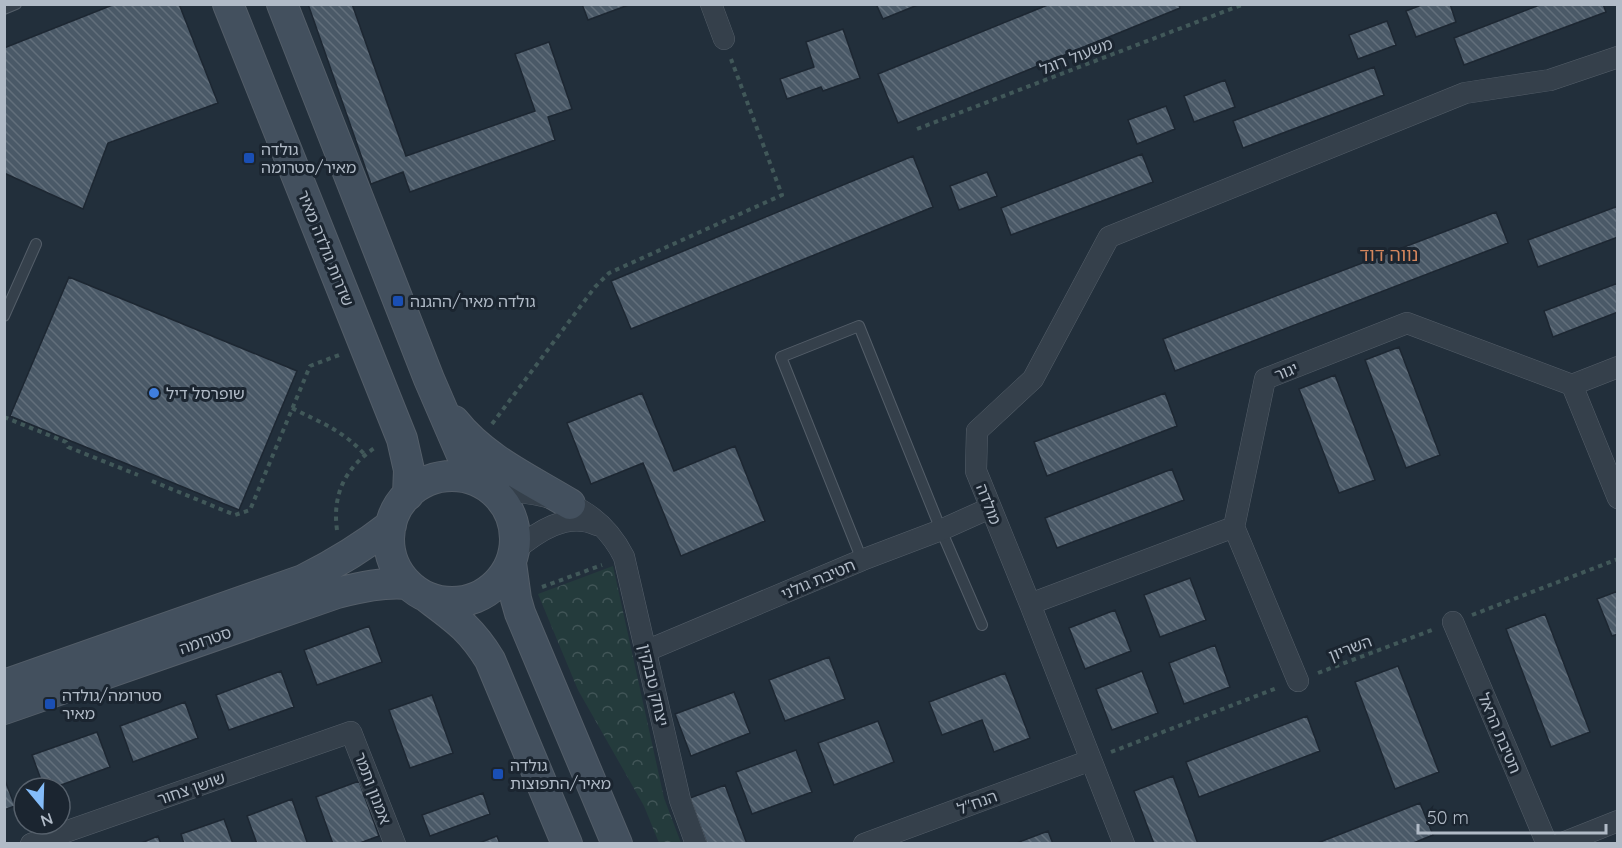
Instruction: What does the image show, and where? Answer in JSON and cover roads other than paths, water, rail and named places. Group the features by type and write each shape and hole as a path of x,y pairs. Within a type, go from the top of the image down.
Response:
{"main road":[{"name":"שדרות גולדה מאיר","path":"228,4 402,439 409,470 408,495"},
{"path":"282,4 436,394 461,453 484,486"},
{"path":"436,394 446,411 476,445 507,467 570,504"},
{"path":"567,843 490,660 463,624 416,590 397,569 390,552 389,534 397,509 408,495 425,483 445,477 467,478 484,486 504,502 512,517 515,534 514,592 520,613 617,843"},
{"name":"סטרומה","path":"5,690 303,580 356,551 391,525"},
{"path":"416,590 445,602 475,598 493,587 504,574 513,557"},
{"name":"סטרומה","path":"5,690 371,585 391,583 416,590"}],"street":[{"path":"711,4 724,39"},
{"name":"מולדה","path":"1124,843 976,471 977,431 1033,380 1109,237 1465,93 1550,80 1617,57"},
{"name":"יגור","path":"1234,527 1266,380 1407,323 1572,385"},
{"path":"1617,367 1572,385 1617,498"},
{"name":"יצחק טבנקין","path":"484,486 540,494 570,504 586,513 616,542 624,557 680,800 696,843"},
{"name":"חטיבת גולני","path":"646,651 990,508"},
{"path":"513,557 539,532 562,522 585,520 606,530"},
{"path":"1030,604 1234,527 1298,681"},
{"name":"חטיבת הראל","path":"1453,622 1547,843"},
{"name":"שושן צחור","path":"31,843 351,732"},
{"name":"אמנון ותמר","path":"351,732 395,843"},
{"name":"הנח\"ל","path":"864,843 1091,760"},
{"path":"1560,843 1617,820"}],"lane":[{"path":"4,9 16,4"},
{"path":"4,316 36,244"},
{"path":"862,560 781,357 859,326 982,625"}],"place":[{"name":"גולדה מאיר/סטרומה","path":"249,158"},
{"name":"גולדה מאיר/ההגנה","path":"398,301"},
{"name":"שופרסל דיל","path":"154,393"},
{"name":"סטרומה/גולדה מאיר","path":"50,704"},
{"name":"גולדה מאיר/התפוצות","path":"498,774"}],"district":[{"name":"נווה דוד","path":"1389,255"}]}
